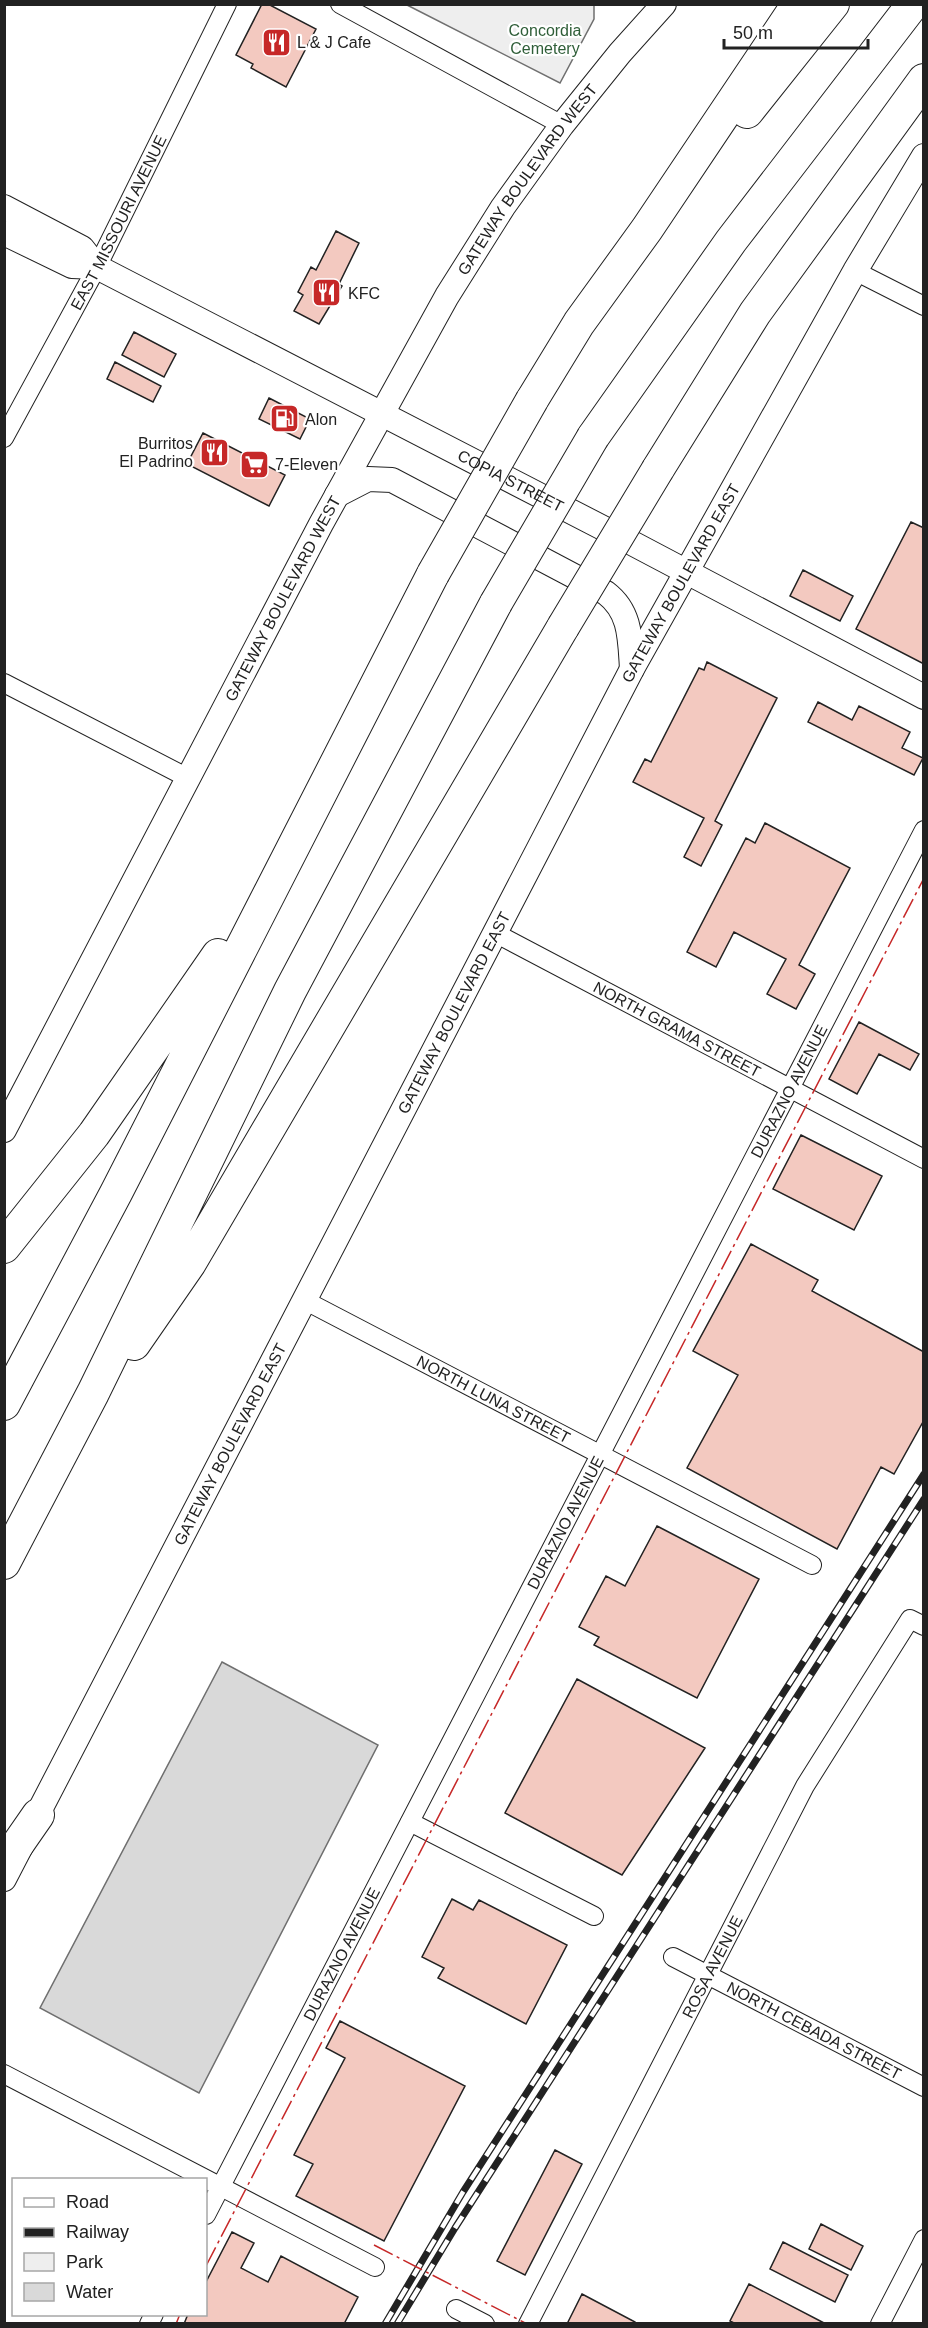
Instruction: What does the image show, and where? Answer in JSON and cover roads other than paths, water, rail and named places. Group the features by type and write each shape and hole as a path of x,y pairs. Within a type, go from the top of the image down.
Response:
{"highway":[{"path":"4,1404 433,574 532,400 579,323 647,229 798,4"},
{"path":"647,229 765,91 833,4"},
{"path":"4,1563 93,1393 290,991 496,603 593,437 731,241 913,4"},
{"path":"93,1393 142,1334 190,1263 563,627 704,392 792,261 924,80"},
{"path":"4,1247 94,1134 178,1014 315,803"},
{"path":"4,1864 38,1815"}],"main road":[{"name":"GATEWAY BOULEVARD WEST","path":"4,1131 337,495 480,242 562,125 620,53 664,4"},
{"name":"GATEWAY BOULEVARD EAST","path":"4,1879 632,669 855,271 924,156"},
{"name":"COPIA STREET","path":"4,207 82,248 96,267"},
{"name":"COPIA STREET","path":"4,233 72,266 96,267 924,697"},
{"path":"337,495 368,479 392,480 606,592 621,607 626,617 632,669"}],"street":[{"name":"EAST MISSOURI AVENUE","path":"4,438 96,267 227,4"},
{"path":"340,4 562,125"},
{"path":"855,271 924,306"},
{"path":"4,683 190,779"},
{"name":"DURAZNO AVENUE","path":"207,2213 924,830"},
{"name":"NORTH GRAMA STREET","path":"495,933 924,1159"},
{"name":"NORTH LUNA STREET","path":"304,1300 812,1565"},
{"name":"ROSA AVENUE","path":"528,2324 805,1786 917,1622"},
{"path":"410,1822 594,1916"},
{"name":"NORTH CEBADA STREET","path":"673,1958 924,2086"},
{"path":"4,2074 203,2178"},
{"path":"207,2180 375,2267"},
{"path":"880,2324 924,2239"},
{"path":"456,2309 484,2324"}],"water":[{"path":"222,1662 378,1745 199,2093 40,2008"}],"railway":[{"path":"385,2324 463,2192 924,1474"},
{"path":"397,2324 455,2228 924,1499"}],"place":[{"name":"L & J Cafe","path":"276,42"},
{"name":"KFC","path":"327,293"},
{"name":"Alon","path":"284,419"},
{"name":"Burritos El Padrino","path":"214,452"},
{"name":"7-Eleven","path":"254,464"}],"park label":[{"name":"Concordia Cemetery","path":"545,39"}]}
